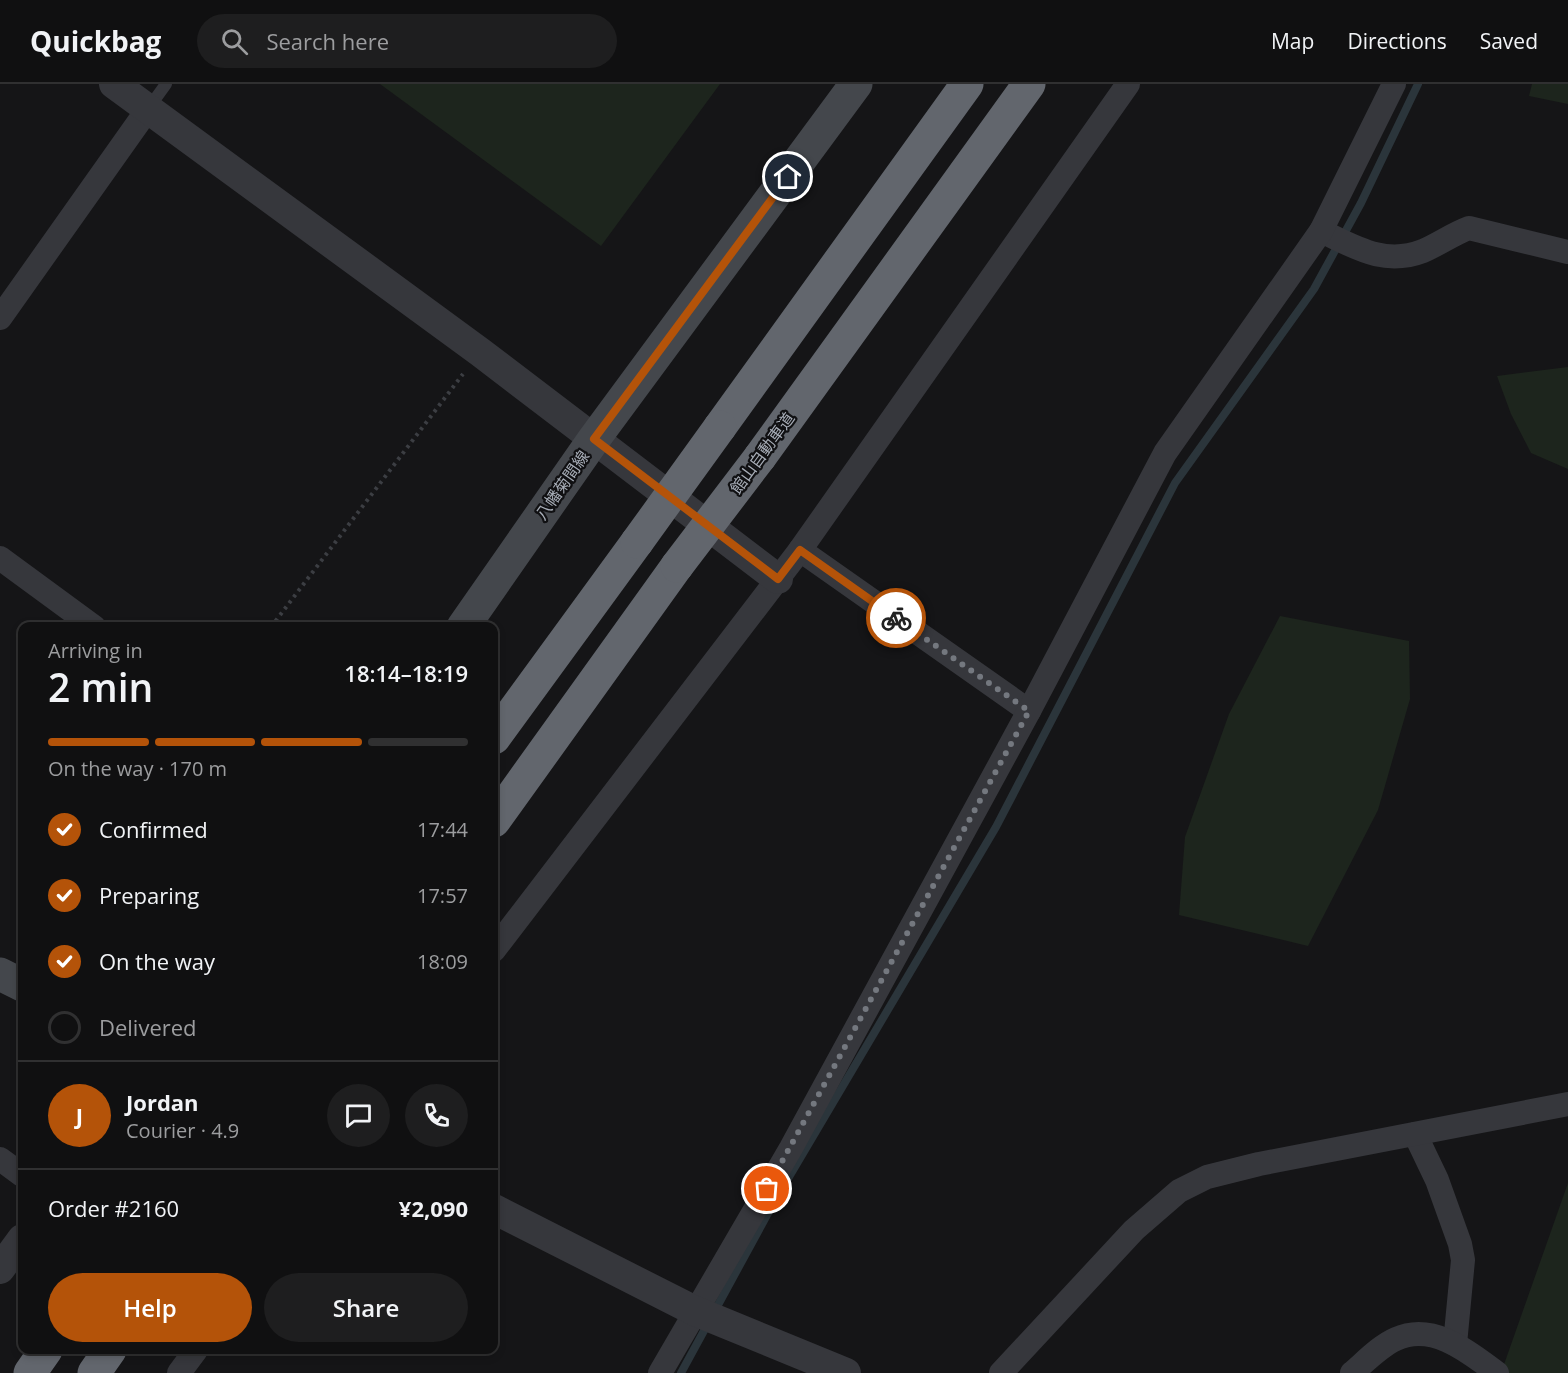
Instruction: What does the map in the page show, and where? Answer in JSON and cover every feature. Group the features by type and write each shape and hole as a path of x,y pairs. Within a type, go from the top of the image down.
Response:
{"highway":[{"path":"498,733 967,84"},
{"name":"館山自動車道","path":"498,815 677,566 760,458 1029,84"},
{"path":"30,1373 43,1354"},
{"path":"94,1373 107,1354"}],"main road":[{"name":"八幡菊間線","path":"466,622 594,439 856,84"}],"street":[{"path":"114,84 480,352 778,579"},
{"path":"498,945 800,550 1128,84"},
{"path":"660,1373 791,1148 1029,711 1165,453 1320,231 1394,84"},
{"path":"0,318 148,109"},
{"path":"1320,231 1371,254 1401,258 1424,250 1469,228 1568,252"},
{"path":"800,550 1029,711"},
{"path":"0,558 87,622"},
{"path":"1001,1373 1134,1230 1179,1191 1208,1177 1259,1164 1568,1104"},
{"path":"1415,1134 1437,1180 1460,1244 1463,1260 1455,1344"},
{"path":"0,1159 18,1172"},
{"path":"498,1211 695,1311 846,1373"},
{"path":"0,1269 18,1244"},
{"path":"1352,1373 1394,1340 1407,1335 1426,1333 1455,1344 1496,1373"},
{"path":"179,1373 193,1354"}],"lane":[{"path":"148,109 166,84"}],"path":[{"path":"275,622 480,352"}],"shaded area":[{"path":"380,84 720,84 601,246"},
{"path":"1532,84 1568,84 1568,104 1529,96"},
{"path":"1568,367 1568,469 1531,453 1511,414 1497,376"},
{"path":"1280,616 1409,641 1410,699 1378,810 1308,946 1179,915 1185,837 1229,714"},
{"path":"1568,1183 1568,1373 1501,1373"}],"waterway":[{"path":"681,1373 773,1204 996,827 1175,483 1314,289 1361,203 1418,84"}],"way so far":[{"path":"767,1189 1029,711 896,618"}],"route":[{"path":"788,177 594,439 778,579 800,550 896,618"}]}
